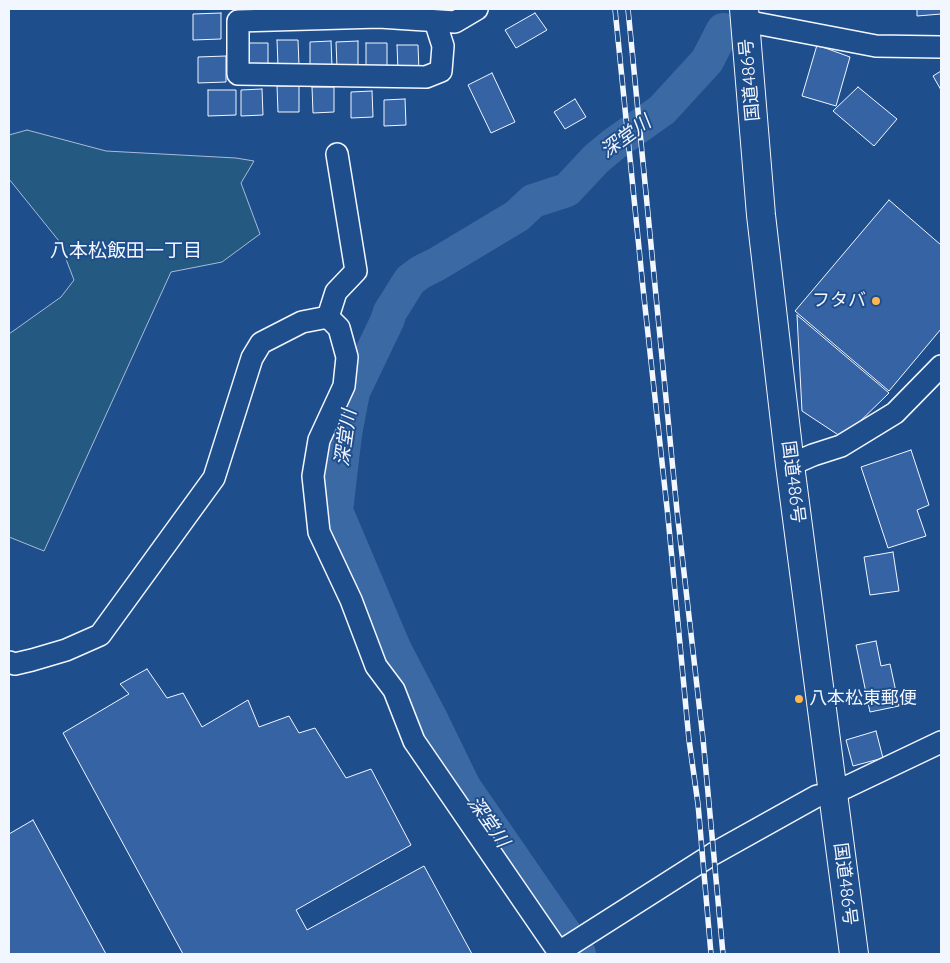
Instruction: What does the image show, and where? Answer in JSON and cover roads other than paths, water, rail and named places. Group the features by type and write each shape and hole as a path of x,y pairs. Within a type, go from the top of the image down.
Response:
{"highway":[{"name":"国道486号","path":"745,15 762,215 790,465 854,954"}],"street":[{"path":"434,21 443,46 441,71 426,77 238,74 238,20 379,13 455,22 477,9"},
{"path":"745,15 876,46 941,46"},
{"path":"328,317 336,292 356,271 337,154"},
{"path":"9,662 15,664 66,650 100,635 214,478 252,358 261,343 302,322 328,317"},
{"path":"328,317 339,328 347,358 344,386 319,440 313,476 319,532 351,600 376,666 394,690 414,741 565,949 722,850 817,796 834,793 941,742"},
{"path":"790,465 841,446 895,413 941,366"}],"waterway":[{"name":"深堂川","path":"579,954 464,787 394,648 336,511 345,434 353,392 390,312 410,280 517,216 533,201 567,190 596,159 662,110 707,61 723,30"}],"railway":[{"path":"615,9 668,517 689,740 698,804 711,954"},
{"path":"628,9 677,511 703,739 723,954"}],"place":[{"name":"フタバ","path":"876,301"},
{"name":"八本松東郵便","path":"799,699"}],"district":[{"name":"八本松飯田一丁目","path":"126,251"}]}
